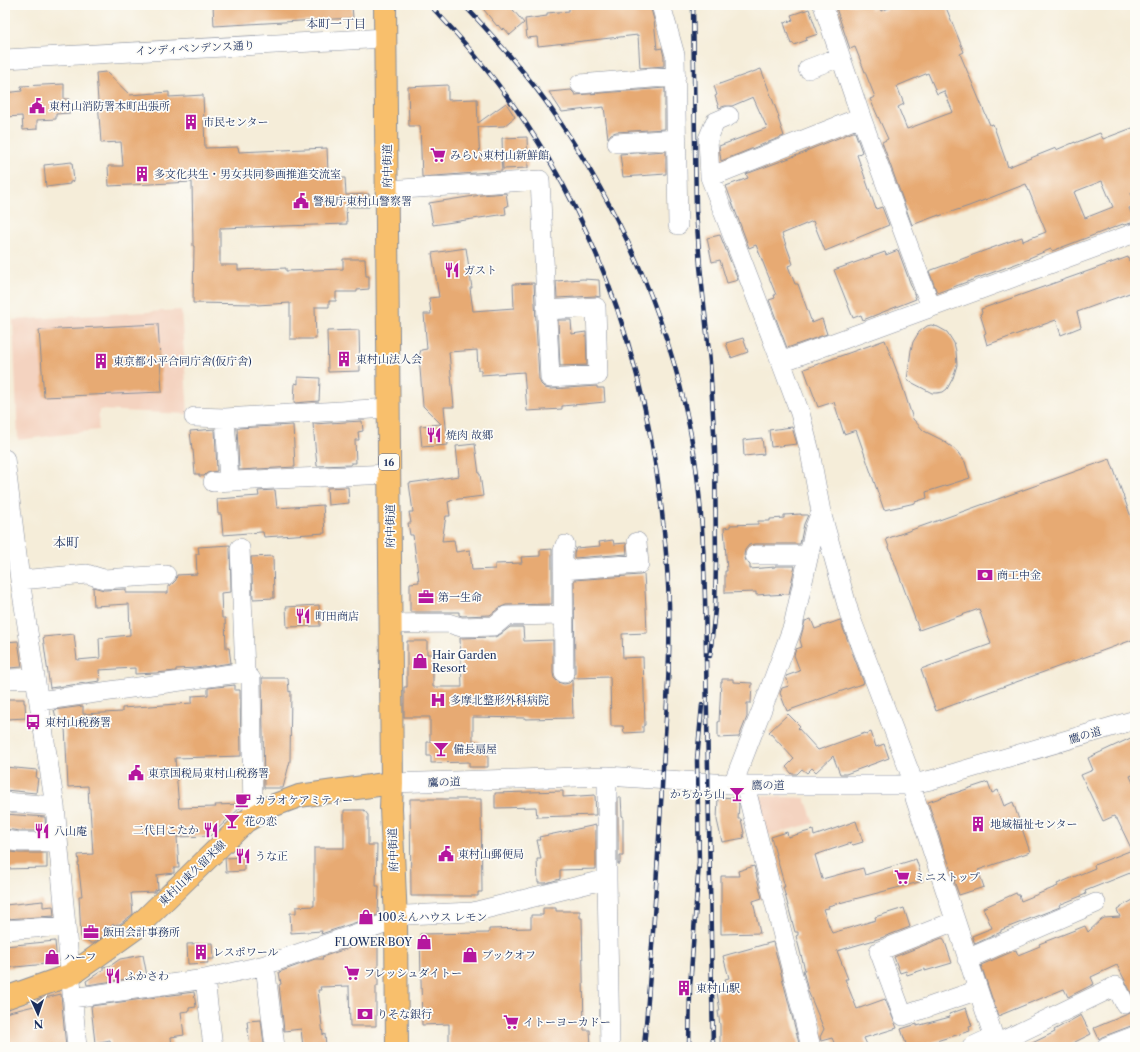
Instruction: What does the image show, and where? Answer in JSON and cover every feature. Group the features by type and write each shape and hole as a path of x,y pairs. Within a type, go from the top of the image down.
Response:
{"main road":[{"name":"府中街道","path":"385,5 391,808 396,920 397,1047"},
{"name":"東村山東久留米線","path":"5,998 70,975 136,928 246,821 272,806 298,796 392,783"}],"street":[{"path":"661,5 675,55 678,225"},
{"path":"823,5 861,117 931,307"},
{"name":"インディペンデンス通り","path":"5,59 386,38"},
{"path":"808,69 840,57"},
{"path":"580,84 676,76"},
{"path":"729,116 715,122 708,139 710,177 800,413 810,452 821,512 850,616 910,773 914,796 995,1043"},
{"path":"710,177 861,117"},
{"path":"617,143 677,139"},
{"path":"387,190 540,180 547,310"},
{"path":"781,362 1135,233"},
{"path":"194,417 225,418 389,408"},
{"path":"225,418 221,481 389,474"},
{"path":"5,459 20,580 55,806 77,1047"},
{"path":"811,1047 739,784 769,691 793,626 815,527 821,512"},
{"path":"563,570 639,564 637,542"},
{"path":"564,673 563,551 565,545"},
{"path":"240,548 245,672 251,679 253,817"},
{"path":"755,555 809,555"},
{"path":"20,580 87,574 104,579 166,575"},
{"path":"390,624 448,623 461,627 494,626 506,616 564,615"},
{"path":"39,701 245,672"},
{"path":"5,679 35,678"},
{"name":"鷹の道","path":"392,783 607,776 739,784 912,784 931,780 1135,720"},
{"path":"607,776 610,1047"},
{"path":"5,802 55,806"},
{"path":"5,840 19,842 58,842"},
{"path":"72,998 205,979 265,965 396,920 406,915 473,912 607,879"},
{"path":"967,959 1096,903"},
{"path":"955,921 879,951 903,1016 978,990"},
{"path":"5,930 65,926"},
{"path":"265,965 275,1047"},
{"path":"205,979 213,1047"},
{"path":"971,1047 995,1043 1116,986 1125,1004"},
{"path":"1106,1047 1135,1036"}],"shaded area":[{"path":"181,310 188,414 99,410 98,430 18,440 13,320"},
{"path":"750,795 805,798 814,823 761,837"}],"building":[{"path":"213,5 352,5 353,18 214,26"},
{"path":"480,5 509,5 524,23 510,35 504,28 502,30 498,25 497,26"},
{"path":"598,5 650,5 654,20 657,49 662,48 664,66 640,68 638,35 538,46 537,37 527,38 525,19 547,16 547,13 569,11 569,8"},
{"path":"835,5 870,5 871,9 879,6 881,11 897,5 945,5 964,52 960,54 990,125 993,124 1008,167 1100,133 1103,139 1135,127 1135,192 1131,193 1135,206 1129,208 1135,222 1123,224 1052,251 1051,249 1029,259 937,293 929,271 1022,237 1023,241 1046,232 1026,184 969,206 912,225 882,142 888,139 870,99 875,97 855,47 850,49","holes":["928,73 937,94 944,91 953,112 907,129 898,107 904,104 897,86","1102,181 1113,207 1085,218 1074,192"]},
{"path":"809,9 818,34 806,38 807,40 794,45 793,43 791,44 784,23 793,20 791,15"},
{"path":"761,69 779,117 778,118 784,136 721,161 719,146 767,128 753,97 732,106 719,108 715,96 717,95 714,86"},
{"path":"106,72 130,95 169,92 169,97 203,95 205,148 238,147 239,152 327,148 328,173 337,173 337,178 345,178 346,195 369,194 369,207 346,207 347,224 220,228 220,265 238,265 238,270 286,268 286,271 343,269 343,259 365,259 366,276 369,276 369,289 357,290 357,292 336,292 336,301 329,301 329,307 315,307 316,339 290,339 290,303 257,305 193,303 194,246 192,182 109,186 108,166 123,166 121,142 101,143 96,73"},
{"name":"東村山消防署本町出張所","path":"64,84 64,99 69,99 70,113 56,114 56,119 37,120 37,129 23,130 22,116 5,117 5,93 22,91 21,86"},
{"path":"448,85 448,100 477,99 478,123 506,103 515,117 504,126 478,127 480,159 501,158 502,171 422,177 420,126 409,126 408,87"},
{"path":"665,88 665,129 616,132 611,134 608,138 604,107 562,112 549,92 571,90 575,95"},
{"path":"855,132 862,152 857,155 876,209 882,207 889,225 825,251 813,221 782,234 793,264 788,266 795,284 798,284 812,323 822,319 827,334 787,348 769,300 775,298 774,295 776,295 756,245 749,248 726,186 748,178 746,174 806,152"},
{"path":"527,137 528,168 503,169 502,138"},
{"path":"666,151 666,174 623,177 620,154"},
{"path":"72,162 74,181 70,182 70,184 46,187 44,165"},
{"path":"506,193 508,206 505,207 506,214 433,225 429,203 481,195"},
{"path":"720,235 738,280 727,283 720,260 712,262 707,238"},
{"path":"466,248 472,288 470,288 473,311 514,308 513,284 534,283 539,379 541,384 545,388 551,389 597,386 597,388 604,388 605,402 562,406 562,409 527,411 524,372 481,375 481,370 478,370 477,350 449,352 454,407 444,407 448,445 422,447 420,426 441,424 423,406 419,356 421,350 427,349 424,314 431,314 429,298 439,297 432,253"},
{"path":"898,250 916,299 863,320 861,315 853,318 834,270 885,252 886,255"},
{"path":"1128,257 1129,261 1131,260 1135,271 1135,291 1077,312 1081,327 1061,335 1056,320 987,345 984,334 986,333 980,314 982,313 981,309"},
{"path":"583,279 599,280 600,297 557,298 556,281"},
{"path":"558,320 571,320 572,334 586,332 587,365 560,366"},
{"name":"東京都小平合同庁舎(仮庁舎)","path":"158,324 162,392 44,397 39,330"},
{"path":"931,325 947,332 954,343 956,351 957,365 953,378 947,389 943,392 937,393 932,393 907,380 913,342 919,332"},
{"name":"東村山法人会","path":"359,330 360,371 328,372 327,331"},
{"path":"743,338 748,352 731,358 726,343"},
{"path":"885,340 913,419 924,431 942,440 956,450 965,462 970,478 926,492 927,498 915,503 884,510 856,430 844,434 834,402 818,407 804,369"},
{"path":"298,377 320,378 319,401 294,403 295,383 298,384"},
{"path":"362,421 363,431 358,432 359,440 355,440 356,463 351,463 351,465 317,466 313,424"},
{"path":"293,425 295,467 239,470 237,428"},
{"path":"792,427 797,444 771,447 769,430"},
{"path":"215,429 217,471 207,473 204,476 199,476 199,474 195,474 190,431"},
{"path":"762,438 764,454 744,456 743,440"},
{"path":"475,444 483,496 451,500 448,502 450,516 446,516 442,541 454,540 456,552 470,550 472,570 495,569 495,564 522,563 521,557 540,556 540,550 552,549 552,604 506,605 490,615 462,616 459,615 459,612 410,612 410,583 419,582 413,535 410,535 408,523 411,523 409,512 413,512 409,483 459,476 456,446"},
{"name":"商工中金","path":"1110,459 1135,528 1135,639 936,711 921,669 991,644 979,609 919,630 886,539"},
{"path":"348,487 349,503 328,505 327,488"},
{"path":"275,490 277,508 323,505 325,533 264,537 263,532 223,535 221,514 218,514 217,499 259,496 258,491"},
{"path":"784,515 808,515 804,524 800,544 749,545 745,550 744,555 746,561 750,565 750,569 775,566 795,566 789,594 756,595 756,592 725,593 725,571 727,571 724,528 730,527 730,525 758,524 758,521 770,521 770,519 784,518"},
{"path":"613,540 614,544 626,543 627,554 574,558 576,548 600,546 599,542"},
{"path":"230,545 231,592 221,593 222,618 225,618 226,648 229,648 231,663 176,669 176,671 156,673 135,674 135,668 99,670 100,681 50,688 43,637 74,634 77,660 100,658 99,638 130,635 129,604 94,606 93,587 104,590 126,589 126,593 168,593 168,586 176,580 177,575 197,574 196,554 199,554 198,547"},
{"path":"273,556 274,598 253,599 251,557"},
{"path":"644,574 647,633 622,634 623,658 643,657 645,725 643,726 643,732 624,733 623,726 611,726 610,677 574,678 574,580"},
{"name":"町田商店","path":"319,605 320,626 287,627 286,607"},
{"path":"811,619 815,629 840,620 864,683 787,711 780,693 782,688 789,686 786,676 800,671 794,655 796,649 802,647 800,640 805,621"},
{"path":"510,627 523,627 524,641 553,640 554,678 558,682 564,684 569,683 572,680 573,718 525,719 473,717 473,741 481,742 481,750 488,750 488,767 469,767 469,762 431,763 431,756 427,756 427,742 430,742 430,717 404,717 404,687 407,687 407,641 427,641 427,654 433,654 433,687 462,687 460,638 495,637"},
{"path":"18,641 22,667 9,668 8,664 5,664 5,642"},
{"path":"262,678 288,678 289,692 291,691 290,761 283,788 264,788"},
{"path":"722,679 733,679 733,682 752,683 751,703 747,703 747,717 739,737 718,738"},
{"path":"235,685 235,690 240,690 241,756 175,758 179,808 216,807 215,805 242,804 242,806 210,836 177,837 179,868 174,868 174,873 157,875 158,889 155,890 155,892 131,893 133,914 120,924 112,925 112,930 94,943 91,943 81,937 79,896 82,896 78,863 78,855 93,854 88,786 68,787 65,727 59,728 54,710 83,706 83,714 122,712 122,708 192,703 192,696 208,695 208,688"},
{"path":"8,699 24,699 26,718 7,719"},
{"path":"788,714 800,726 798,728 818,750 871,732 876,747 884,744 889,758 846,774 840,774 833,756 816,772 812,768 807,773 802,769 797,774 792,774 786,767 794,759 769,732"},
{"path":"1135,736 1135,774 1130,776 1135,787 1135,871 1085,891 1086,894 1059,905 1060,907 1001,930 1001,932 975,944 972,936 992,928 983,908 1016,893 1019,895 1021,901 1058,886 1057,884 1095,868 1094,865 1132,850 1117,819 1114,816 1103,821 1081,775 1093,770 1088,758"},
{"path":"5,767 37,770 36,778 38,778 36,793 5,790"},
{"name":"地域福祉センター","path":"988,782 992,793 998,790 1004,806 1013,802 1030,852 978,870 984,887 959,895 954,881 956,880 945,854 928,802"},
{"path":"563,791 563,797 595,795 596,815 537,817 536,807 495,808 495,793"},
{"path":"618,797 621,797 623,816 623,856 620,856 620,864 618,864"},
{"path":"718,797 737,798 739,804 738,819 741,819 744,838 722,842 717,820"},
{"name":"東村山郵便局","path":"410,799 481,799 482,892 478,892 478,896 411,896"},
{"path":"344,810 364,810 368,815 368,845 377,845 376,886 379,886 378,915 321,934 322,931 291,933 290,913 296,913 296,907 314,906 314,848 344,848"},
{"path":"5,814 45,817 46,831 20,831 5,829"},
{"path":"856,821 863,842 853,845 851,843 815,855 822,879 863,868 865,875 916,859 923,881 828,906 829,908 823,909 832,933 876,920 875,917 904,908 910,927 881,938 837,951 848,979 845,979 857,1009 885,999 897,1028 864,1038 868,1047 836,1047 832,1038 821,1041 820,1037 824,1029 808,991 803,970 805,970 796,936 798,935 798,932 795,932 783,887 785,887 771,837 787,832 788,837 813,830 814,836"},
{"path":"596,825 596,869 560,870 560,879 546,883 538,883 537,859 541,859 537,840 540,840 539,837"},
{"path":"5,851 19,853 47,853 47,868 5,869"},
{"path":"244,857 244,871 226,872 225,858"},
{"path":"754,866 762,898 753,901 760,933 721,934 721,876 739,876 738,871"},
{"path":"1135,899 1135,1000 1117,965 1091,977 1094,984 1068,997 1064,989 998,1016 981,965 1016,950 1018,955 1040,946 1039,944 1085,926 1088,932 1104,918 1120,917 1117,910"},
{"path":"43,901 43,907 53,906 54,916 5,919 5,905"},
{"path":"543,908 556,908 556,911 580,911 580,918 582,918 584,1030 590,1030 591,1047 449,1047 449,1024 422,1025 420,934 489,933 489,929 531,928 531,915 543,915"},
{"path":"942,938 944,939 952,963 907,975 906,971 900,973 894,957"},
{"path":"378,939 376,1026 350,1026 349,986 320,987 321,990 318,990 323,1035 325,1034 326,1047 303,1047 301,1029 284,1031 279,972 315,959 323,959 322,957"},
{"path":"55,941 57,963 5,968 5,946"},
{"path":"773,942 800,1047 720,1047 720,1025 718,1011 720,1011 717,992 728,990 725,979 729,978 723,956"},
{"name":"レスポワール","path":"213,943 214,959 207,959 208,963 188,964 187,944"},
{"path":"143,955 147,976 87,985 86,981 103,970 103,967 110,966 120,959"},
{"path":"194,992 196,1007 189,1008 189,1011 181,1012 184,1035 171,1037 172,1047 111,1047 110,1040 95,1043 91,1006"},
{"path":"61,994 66,1047 10,1047 5,1027 5,1013 38,1005 37,1000"},
{"path":"966,1008 972,1026 969,1027 970,1031 923,1045 924,1047 907,1047 901,1029 950,1017 949,1014"},
{"path":"1135,1011 1135,1025 1099,1039 1094,1028"},
{"path":"1081,1015 1091,1034 1065,1047 1024,1047 1055,1032 1054,1030"},
{"path":"261,1020 264,1044 250,1047 247,1021"}],"railway":[{"path":"430,5 494,78 548,158 576,210 600,263 620,318 636,374 649,430 659,488 665,546 669,604 669,650 652,949 644,1047"},
{"path":"464,5 512,59 546,101 604,194 625,235 660,320 674,364 685,408 694,453 703,550 713,1047"},
{"path":"693,5 696,210 710,362 715,450 715,609 710,656"},
{"path":"689,1047 690,987 699,862 697,760 702,705"}],"place":[{"name":"東村山消防署本町出張所","path":"37,106"},
{"name":"市民センター","path":"191,122"},
{"name":"みらい東村山新鮮館","path":"438,155"},
{"name":"多文化共生・男女共同参画推進交流室","path":"142,174"},
{"name":"警視庁東村山警察署","path":"301,201"},
{"name":"ガスト","path":"452,270"},
{"name":"東村山法人会","path":"344,359"},
{"name":"東京都小平合同庁舎(仮庁舎)","path":"101,361"},
{"name":"焼肉 故郷","path":"434,435"},
{"name":"商工中金","path":"985,575"},
{"name":"第一生命","path":"426,597"},
{"name":"町田商店","path":"303,616"},
{"name":"Hair Garden Resort","path":"420,661"},
{"name":"多摩北整形外科病院","path":"438,700"},
{"name":"東村山税務署","path":"33,722"},
{"name":"備長扇屋","path":"441,749"},
{"name":"東京国税局東村山税務署","path":"136,773"},
{"name":"かちかち山","path":"737,794"},
{"name":"カラオケアミティー","path":"243,800"},
{"name":"花の恋","path":"232,821"},
{"name":"地域福祉センター","path":"978,824"},
{"name":"二代目こたか","path":"211,830"},
{"name":"八山庵","path":"42,831"},
{"name":"東村山郵便局","path":"446,854"},
{"name":"うな正","path":"243,856"},
{"name":"ミニストップ","path":"902,877"},
{"name":"100えんハウス レモン","path":"366,917"},
{"name":"飯田会計事務所","path":"91,932"},
{"name":"FLOWER BOY","path":"424,942"},
{"name":"レスポワール","path":"201,952"},
{"name":"ブックオフ","path":"470,955"},
{"name":"ハーフ","path":"52,957"},
{"name":"フレッシュダイトー","path":"352,973"},
{"name":"ふかさわ","path":"113,976"},
{"name":"東村山駅","path":"684,988"},
{"name":"りそな銀行","path":"365,1014"},
{"name":"イトーヨーカドー","path":"511,1022"}],"district":[{"name":"本町一丁目","path":"336,23"},
{"name":"本町","path":"66,542"}]}
